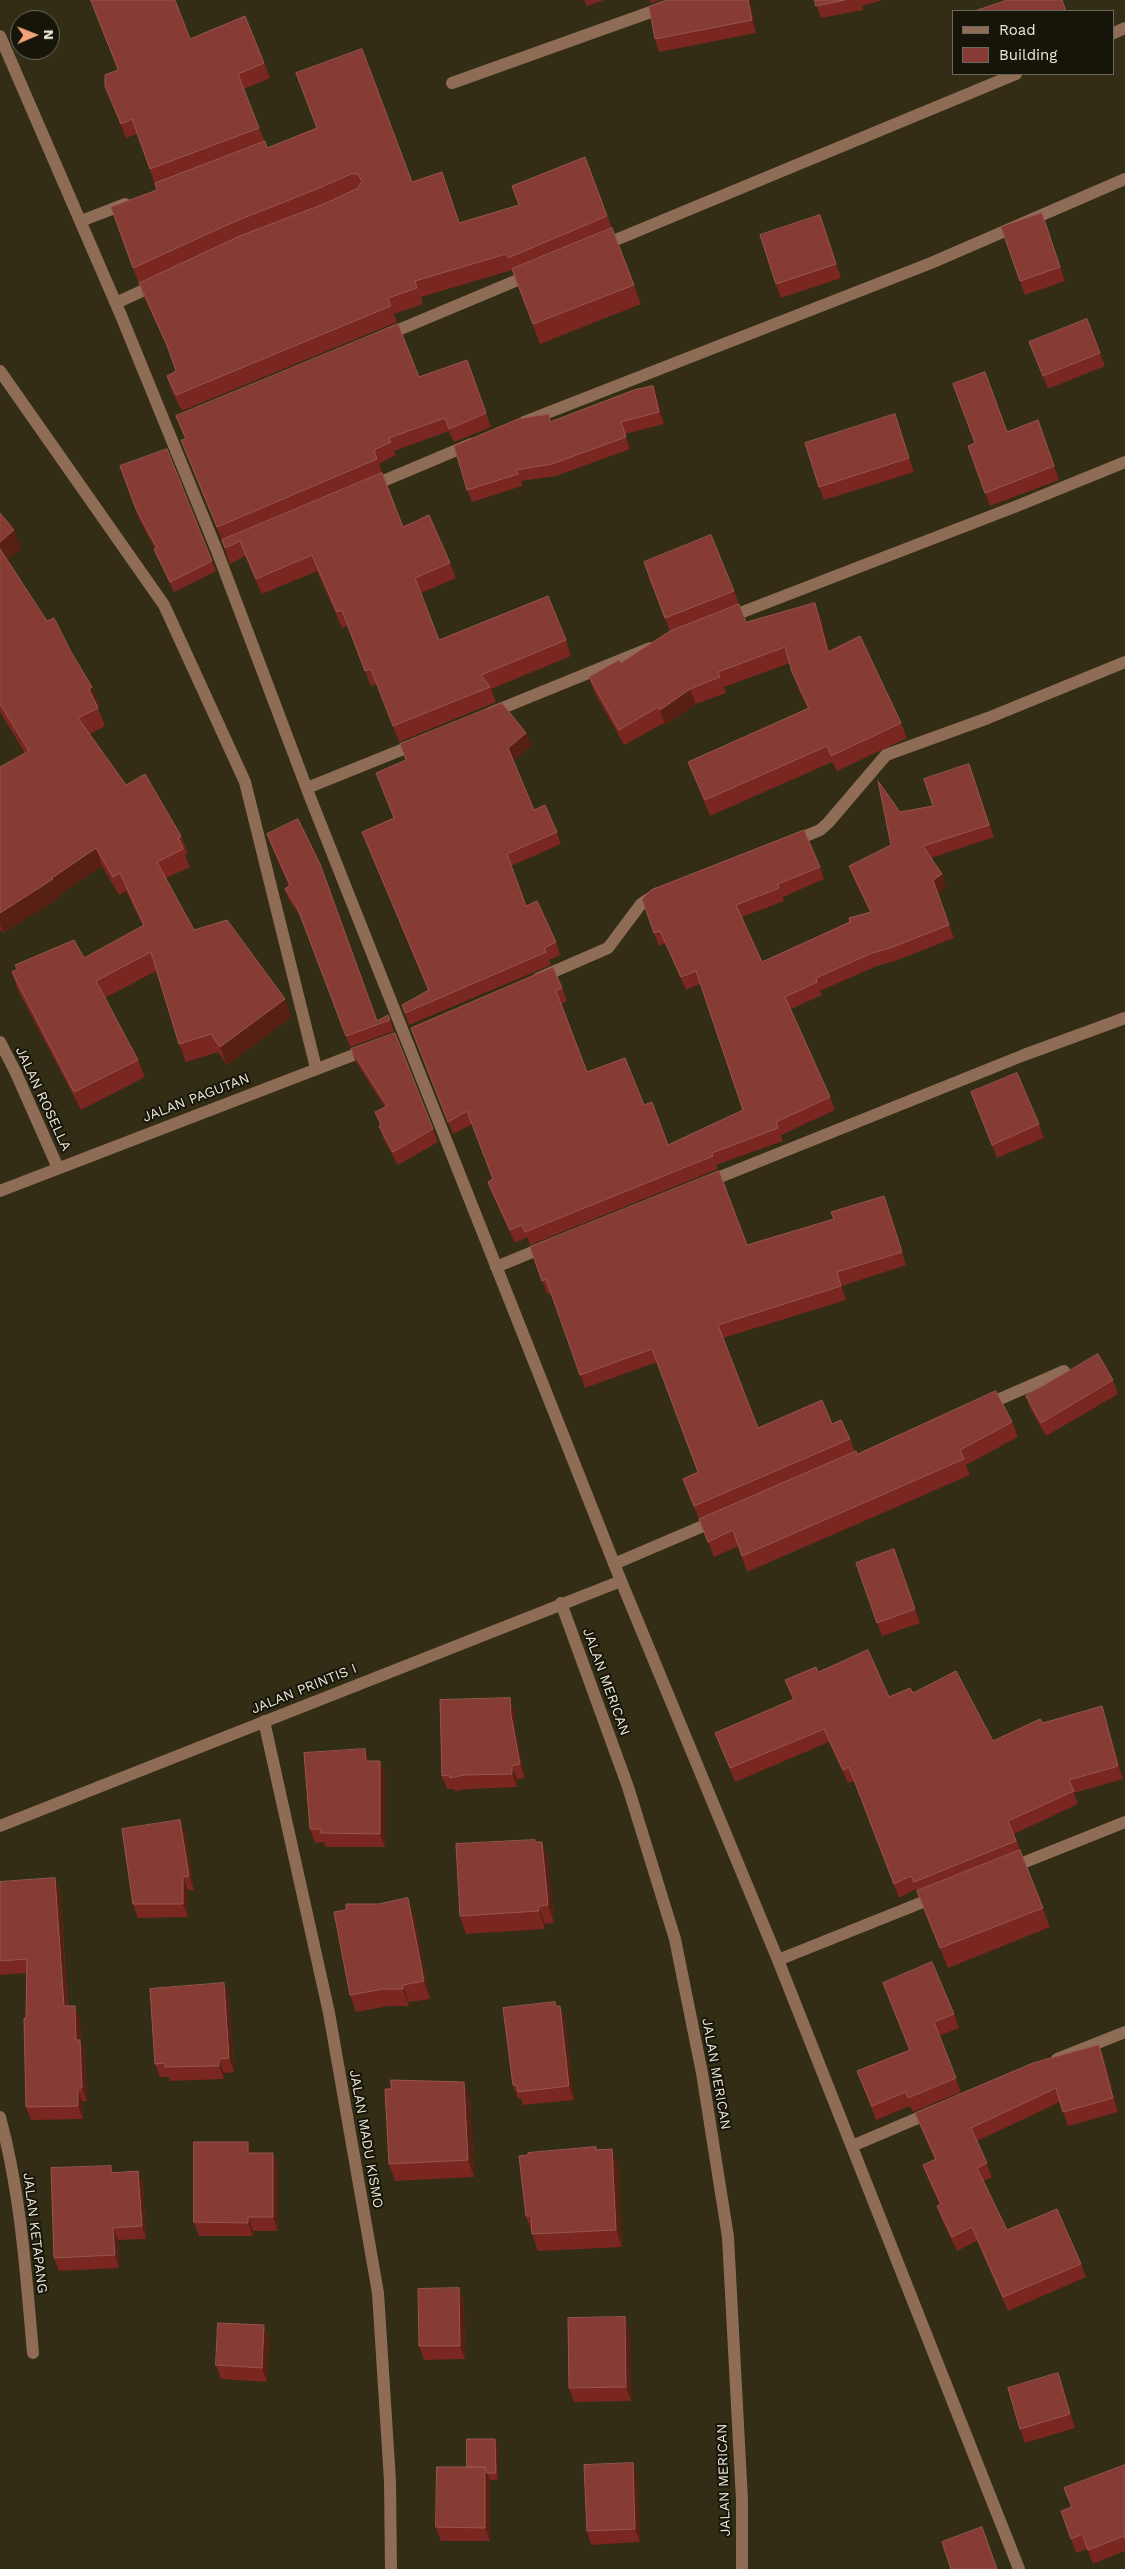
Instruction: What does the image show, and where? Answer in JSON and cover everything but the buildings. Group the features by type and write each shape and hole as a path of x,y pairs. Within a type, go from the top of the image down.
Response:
{"street":[{"path":"452,83 684,0"},
{"path":"0,36 222,549 307,788 614,1564 778,1960 1019,2569"},
{"path":"586,252 1014,75"},
{"path":"509,428 931,263 1125,179"},
{"path":"81,221 137,200"},
{"path":"375,339 540,271"},
{"path":"116,303 168,279"},
{"path":"0,371 164,605 241,773 316,1068"},
{"path":"354,493 482,440"},
{"path":"711,624 1018,506 1125,462"},
{"path":"476,719 666,642"},
{"path":"776,847 820,830 886,755 988,718 1125,662"},
{"path":"307,788 432,737"},
{"path":"531,982 608,948 641,904 652,895 668,889"},
{"path":"690,1189 1024,1055 1125,1018"},
{"name":"JALAN ROSELLA","path":"0,1042 16,1073 58,1168"},
{"name":"JALAN PAGUTAN","path":"0,1191 316,1068 378,1046"},
{"path":"496,1267 561,1241"},
{"path":"974,1410 1064,1372"},
{"path":"614,1564 731,1514"},
{"name":"JALAN PRINTIS I","path":"0,1826 561,1603 621,1581"},
{"name":"JALAN MERICAN","path":"561,1603 628,1787 675,1939 702,2073 728,2237 742,2500 742,2569"},
{"name":"JALAN MADU KISMO","path":"264,1721 329,2013 378,2293 390,2481 392,2569"},
{"path":"999,1872 1125,1822"},
{"path":"778,1960 953,1890"},
{"path":"1044,2065 1125,2032"},
{"path":"852,2146 943,2107"},
{"name":"JALAN KETAPANG","path":"0,2117 9,2152 26,2275 33,2353"}]}
